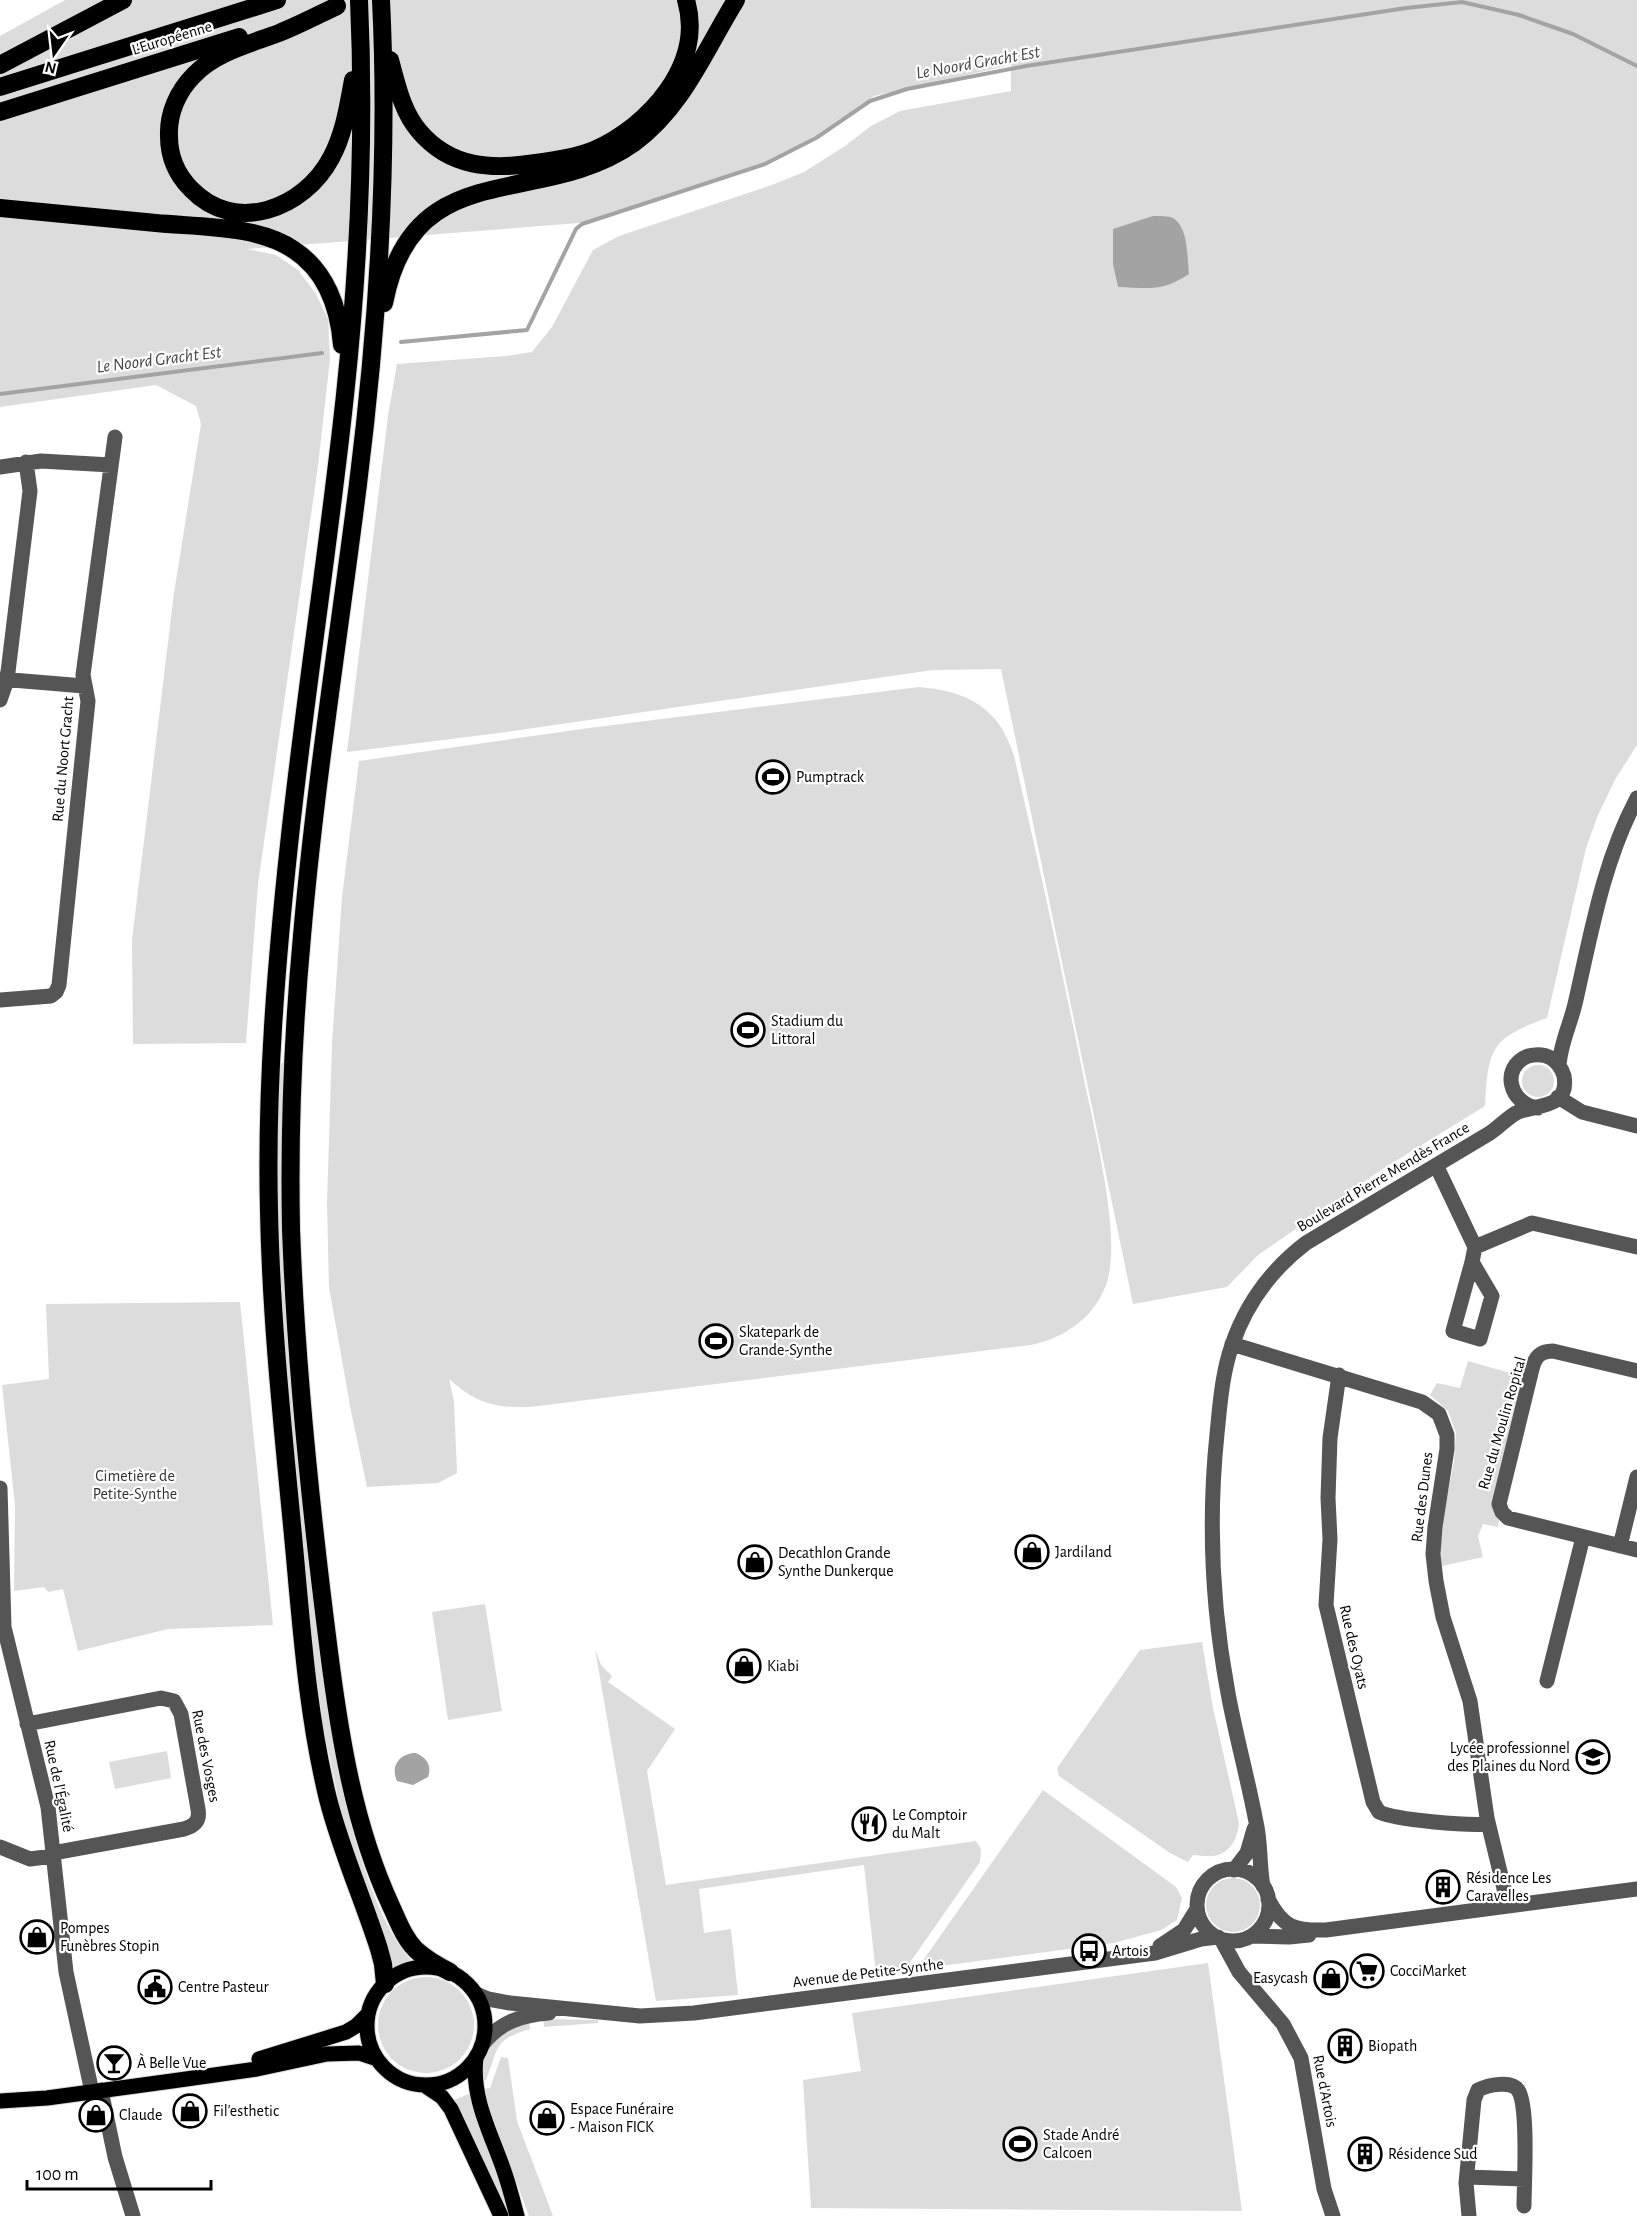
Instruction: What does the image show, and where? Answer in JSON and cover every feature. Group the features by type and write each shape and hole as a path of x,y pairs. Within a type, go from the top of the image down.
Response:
{"highway":[{"path":"0,64 123,0"},
{"name":"L'Européenne","path":"0,87 277,0"},
{"path":"358,0 361,43 360,195 352,318 345,393 297,775 282,920 271,1062 269,1215 282,1425 301,1631 314,1729 332,1813 381,1956 385,1984"},
{"name":"L'Européenne","path":"0,112 358,0"},
{"path":"381,0 383,140 377,276 358,484 317,794 301,945 291,1106 293,1274 310,1492 328,1648 344,1754 369,1847 404,1934 416,1950 450,1972"},
{"path":"383,36 402,102 409,117 424,137 443,152 465,163 480,166 517,166 564,159 592,151 619,136 647,114 671,84 686,54 690,32 686,0"},
{"path":"368,390 385,297 393,268 404,244 417,228 438,211 465,198 591,166 633,144 678,100 736,0"},
{"path":"337,6 282,32 226,53 194,75 177,98 170,122 170,152 183,181 210,204 234,211 267,210 299,196 320,175 336,147 346,118 361,43"},
{"path":"0,208 234,230 269,238 290,247 314,267 325,283 333,302 341,331 345,393"}],"main road":[{"path":"377,2059 368,2036 368,2014 373,2000 385,1984 401,1973 415,1968 430,1967 450,1972 466,1983 476,1994 484,2017 485,2031 474,2079 478,2099 505,2172 517,2216"},
{"path":"209,2076 346,2032 368,2014"},
{"path":"0,2101 47,2098 209,2076 257,2069 327,2054 359,2053 377,2059 396,2077 424,2085 439,2084 452,2079 467,2068 479,2051"},
{"path":"424,2085 439,2094 451,2109 501,2216"}],"street":[{"name":"Rue du Noort Gracht","path":"0,1000 51,996 59,985 88,701 83,675 115,437"},
{"path":"0,466 48,460 111,465"},
{"path":"0,700 30,491 26,462"},
{"path":"3,679 84,686"},
{"path":"1514,1092 1522,1103 1538,1107 1551,1104 1558,1097 1564,1081 1559,1066 1561,1051 1606,873 1622,828 1637,798"},
{"path":"1543,1055 1553,1050 1566,1034"},
{"path":"1500,1125 1509,1110 1514,1092 1512,1076 1518,1064 1531,1055 1543,1055 1551,1058 1559,1066"},
{"path":"1558,1097 1582,1112 1636,1121"},
{"name":"Boulevard Pierre Mendès France","path":"1266,1892 1255,1814 1225,1678 1213,1571 1212,1520 1215,1449 1222,1386 1232,1344 1244,1315 1262,1287 1298,1249 1325,1230 1436,1165 1516,1113 1538,1107"},
{"path":"1436,1165 1474,1255 1526,1224 1537,1223 1637,1247"},
{"name":"Rue des Dunes","path":"1232,1344 1426,1403 1439,1414 1445,1426 1447,1449 1434,1527 1434,1567 1443,1617 1470,1701 1488,1824 1508,1905"},
{"name":"Rue du Moulin Ropital","path":"1637,1371 1553,1351 1538,1355 1499,1500 1500,1508 1508,1518 1637,1550"},
{"name":"Rue des Oyats","path":"1339,1375 1330,1438 1328,1498 1330,1539 1325,1601 1373,1802 1376,1810 1387,1815 1470,1825 1488,1824"},
{"path":"1620,1546 1637,1477"},
{"name":"Rue de l'Égalité","path":"0,1488 3,1620 46,1799 66,1972 133,2216"},
{"path":"1547,1682 1583,1537"},
{"name":"Rue des Vosges","path":"27,1724 161,1698 174,1701 181,1714 199,1813 195,1824 184,1829 53,1855"},
{"name":"Boulevard Pierre Mendès France","path":"1234,1870 1247,1853 1253,1835 1255,1814"},
{"path":"0,1847 30,1859 53,1855"},
{"path":"1326,1930 1306,1930 1288,1925 1277,1915 1266,1892 1248,1873 1234,1870 1218,1873 1205,1883 1199,1895 1197,1909 1205,1927 1219,1938 1232,1941 1248,1937 1294,1937 1326,1930 1637,1889"},
{"path":"1248,1937 1260,1928 1266,1919 1266,1892"},
{"name":"Avenue de Petite-Synthe","path":"1133,1955 1154,1949 1174,1939 1187,1927 1197,1909"},
{"name":"Rue d'Artois","path":"1248,1937 1242,1962 1252,1986"},
{"name":"Avenue de Petite-Synthe","path":"476,1994 505,2002 651,2016 703,2012 1155,1953 1201,1939 1219,1938"},
{"name":"Rue d'Artois","path":"1219,1938 1239,1972 1283,2025 1301,2058 1324,2189 1333,2216"},
{"name":"Avenue de Petite-Synthe","path":"479,2051 499,2027 525,2016 606,2013"},
{"path":"1469,2216 1466,2190 1475,2095 1482,2088 1504,2084 1515,2087 1521,2098 1524,2121 1524,2206"},
{"path":"1467,2177 1524,2178"}],"green space":[{"path":"65,0 1637,0 1637,745 1616,778 1598,815 1586,848 1547,1018 1514,1032 1496,1048 1488,1071 1485,1106 1381,1170 1258,1255 1227,1287 1133,1304 1001,669 933,670 499,733 347,752 388,416 397,364 532,352 552,327 593,250 619,236 772,185 804,172 871,126 900,111 1011,91 1011,65 874,96 785,156 579,223 247,249 276,255 298,270 316,294 328,319 330,359 318,466 258,884 246,1043 133,1044 132,940 174,593 201,424 196,406 156,385 0,407 0,36"},
{"name":"Stadium du Littoral","path":"919,687 952,693 979,705 1000,725 1014,756 1059,958 1105,1184 1111,1240 1110,1265 1101,1297 1086,1317 1066,1332 1031,1345 530,1407 496,1405 477,1399 449,1379 454,1401 457,1473 438,1483 367,1487 329,1287 327,1203 332,1044 342,897 359,761 589,728"},
{"path":"278,1063 284,1063 336,1754 354,1834 374,1894 399,1944 413,1962 402,1964 391,1970 340,1807 324,1731 315,1666 284,1368 276,1188"},
{"path":"1538,1065 1549,1070 1554,1081 1549,1092 1538,1097 1527,1092 1522,1081 1527,1070"},
{"name":"Cimetière de Petite-Synthe","path":"240,1302 273,1625 168,1629 78,1651 63,1589 48,1592 44,1587 14,1591 15,1505 2,1385 49,1379 46,1304"},
{"path":"1468,1361 1524,1377 1498,1527 1483,1524 1478,1536 1483,1557 1442,1566 1439,1538 1454,1461 1456,1433 1448,1411 1430,1395 1437,1383 1460,1388"},
{"path":"485,1604 502,1711 448,1720 432,1612"},
{"path":"1202,1642 1213,1708 1239,1823 1235,1840 1228,1849 1219,1855 1193,1855 1188,1862 1170,1853 1059,1776 1057,1768 1140,1650"},
{"path":"595,1649 601,1665 612,1676 608,1682 675,1729 647,1771 666,1885 976,1841 981,1849 980,1862 904,1971 876,1974 864,1865 699,1889 704,1933 731,1929 738,1995 656,2001"},
{"path":"167,1751 171,1778 115,1789 109,1762"},
{"path":"1043,1790 1176,1887 1182,1898 1177,1920 1161,1930 1114,1943 917,1969"},
{"path":"1233,1878 1243,1880 1252,1886 1258,1895 1260,1905 1258,1915 1252,1924 1243,1930 1233,1932 1223,1930 1214,1924 1208,1915 1206,1905 1208,1895 1214,1886 1223,1880"},
{"name":"Stade André Calcoen","path":"1208,1963 1242,2211 811,2208 803,2080 861,2071 852,2013"},
{"path":"417,1977 435,1977 453,1985 466,1998 474,2016 471,2044 453,2065 435,2073 417,2073 399,2065 386,2052 378,2034 378,2016 386,1998 399,1985"},
{"path":"543,2019 598,2020 598,2023 544,2027"},
{"path":"529,2021 530,2029 510,2037 499,2046 486,2080 482,2081 482,2069 490,2043 506,2030"},
{"path":"501,2057 508,2058 517,2121 553,2216 529,2216 486,2100 484,2089 490,2088"},
{"path":"469,2094 513,2216 506,2216 485,2164 454,2100"}],"shaded area":[{"path":"1153,216 1171,217 1182,229 1185,236 1189,274 1171,284 1155,288 1118,287 1113,264 1113,229"},
{"path":"416,1753 428,1763 428,1777 413,1785 397,1781 395,1770 398,1761 405,1755"}],"waterway":[{"name":"Le Noord Gracht Est","path":"401,342 527,330 576,229 582,224 765,164 816,138 870,101 907,89 1026,66 1406,8 1462,2 1519,15 1573,34 1637,66"},
{"name":"Le Noord Gracht Est","path":"0,394 322,353"}],"place":[{"name":"Pumptrack","path":"773,777"},
{"name":"Stadium du Littoral","path":"748,1030"},
{"name":"Skatepark de Grande-Synthe","path":"716,1341"},
{"name":"Jardiland","path":"1032,1552"},
{"name":"Decathlon Grande Synthe Dunkerque","path":"755,1562"},
{"name":"Kiabi","path":"744,1666"},
{"name":"Lycée professionnel des Plaines du Nord","path":"1593,1757"},
{"name":"Le Comptoir du Malt","path":"869,1824"},
{"name":"Résidence Les Caravelles","path":"1443,1887"},
{"name":"Pompes Funèbres Stopin","path":"37,1937"},
{"name":"Artois","path":"1089,1951"},
{"name":"CocciMarket","path":"1367,1971"},
{"name":"Easycash","path":"1331,1978"},
{"name":"Centre Pasteur","path":"155,1987"},
{"name":"Biopath","path":"1345,2046"},
{"name":"À Belle Vue","path":"114,2063"},
{"name":"Fil'esthetic","path":"190,2111"},
{"name":"Claude","path":"96,2115"},
{"name":"Espace Funéraire - Maison FICK","path":"547,2118"},
{"name":"Stade André Calcoen","path":"1020,2144"},
{"name":"Résidence Sud","path":"1365,2154"}]}
